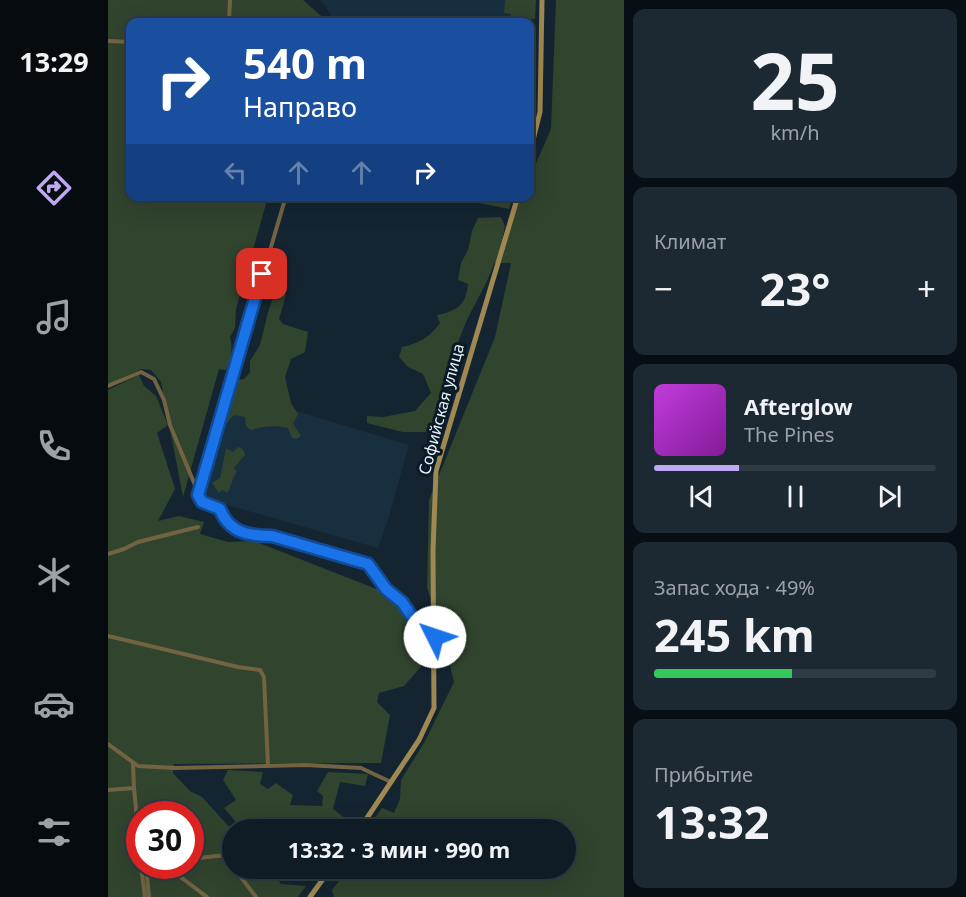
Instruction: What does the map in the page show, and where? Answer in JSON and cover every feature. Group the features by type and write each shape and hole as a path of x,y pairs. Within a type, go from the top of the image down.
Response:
{"main road":[{"path":"534,136 540,112 542,0"},
{"name":"Софийская улица","path":"367,819 426,728 434,708 433,551 436,471 517,201"},
{"path":"310,897 323,879"}],"street":[{"path":"230,0 230,18"},
{"path":"108,41 126,42"},
{"path":"198,495 285,201"},
{"path":"108,386 141,372 154,379 164,400 170,425 198,495 202,502 220,509 224,521 237,531 272,536 368,564 386,589 402,602 424,634 435,637"},
{"path":"108,554 138,542 198,527"},
{"path":"108,636 238,667 260,670 264,676 268,766"},
{"path":"108,744 138,766 175,768 306,765 361,768 392,783"},
{"path":"133,763 135,801"},
{"path":"108,790 134,788"},
{"path":"204,857 222,855"},
{"path":"144,879 145,897"},
{"path":"146,879 149,897"},
{"path":"183,879 207,897"},
{"path":"242,879 256,897"}],"shaded area":[{"path":"321,0 513,0 512,18 332,18"},
{"path":"233,392 409,445 378,548 203,498"}],"green space":[{"path":"108,0 303,0 323,18 126,18 126,201 267,201 236,309 235,328 230,337 229,362 226,370 219,369 183,497 161,382 151,370 141,369 108,385"},
{"path":"505,0 536,0 535,19 511,18 511,14 504,13"},
{"path":"556,0 624,0 624,897 334,897 332,890 341,879 576,879 576,819 374,819 382,808 394,813 400,799 401,780 425,741 454,682 442,631 427,588 429,500 495,337 511,263 494,263 468,319 451,365 434,432 403,432 367,423 367,416 383,417 415,411 431,393 423,374 408,367 399,357 402,347 419,342 428,336 440,323 437,315 455,309 463,302 468,284 458,280 461,263 468,250 472,231 478,218 501,217 505,226 502,240 519,201 534,201 534,168 551,129"},
{"path":"534,61 536,61 534,120"},
{"path":"475,201 512,201 509,209"},
{"path":"276,289 286,295 279,319 283,324 308,332 305,352 291,359 285,377 291,403 298,414 293,424 301,436 297,439 292,438 288,428 278,426 251,430 246,426 245,417 234,415 226,424 221,424 230,408 228,393 231,386 236,380 244,379 250,372 250,361 260,345"},
{"path":"139,375 144,386 156,396 168,425 157,433 175,489 158,521 179,516 204,522 200,534 228,542 254,541 384,592 398,604 425,640 425,662 404,686 379,693 377,702 390,715 381,763 174,764 173,773 190,791 202,797 222,819 222,879 277,879 281,884 306,886 298,897 108,897 108,390"},
{"path":"238,447 243,449 245,455 234,468 237,472 227,493 222,490 219,493 212,483 220,478 226,448 233,452"},
{"path":"228,770 263,772 260,784 268,789 276,783 293,795 290,805 322,806 323,796 317,791 328,772 368,774 365,786 340,782 333,809 346,819 234,819 224,808 236,800 223,780"}],"route":[{"path":"262,274 198,495 202,502 220,509 224,521 237,531 272,536 368,564 386,589 402,602 424,634 435,637"}]}
